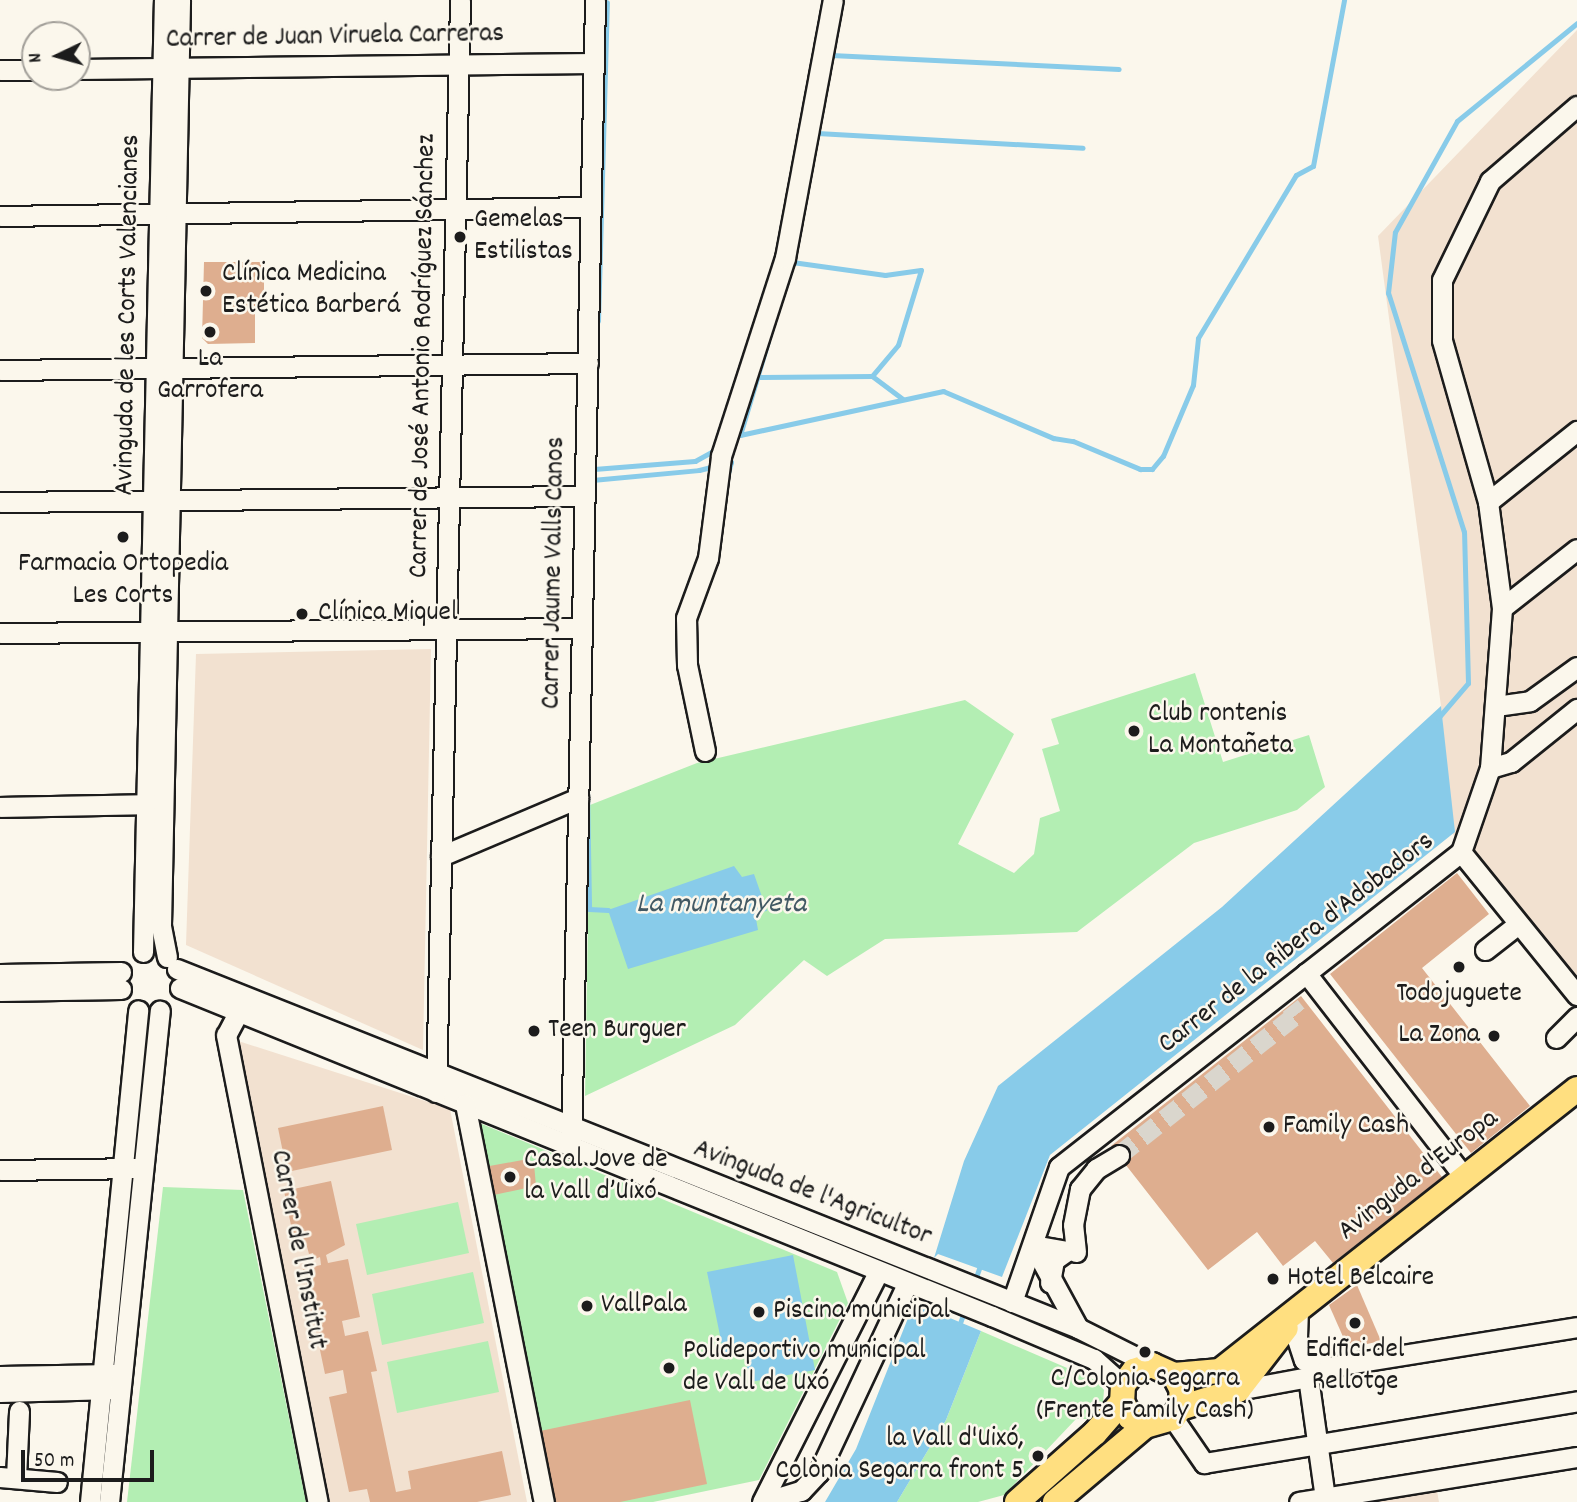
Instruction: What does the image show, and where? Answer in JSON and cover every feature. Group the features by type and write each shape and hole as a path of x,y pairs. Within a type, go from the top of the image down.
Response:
{"main road":[{"name":"Avinguda d'Europa","path":"1163,1370 1220,1371 1577,1089"},
{"name":"Avinguda d'Europa","path":"1238,1390 1270,1353 1298,1310"},
{"path":"1017,1502 1096,1433 1134,1371 1163,1370 1182,1390 1177,1413"},
{"path":"1055,1502 1145,1426 1238,1390"},
{"path":"1122,1394 1130,1418 1145,1426"}],"street":[{"name":"Avinguda de les Corts Valencianes","path":"164,0 171,68"},
{"name":"Avinguda de les Corts Valencianes","path":"142,953 155,804 171,68 180,0"},
{"name":"Carrer de José Antonio Rodríguez Sánchez","path":"436,1083 460,0"},
{"name":"Carrer Jaume Valls Canos","path":"571,1138 595,0"},
{"path":"705,751 687,665 687,618 708,558 721,456 785,258 833,0"},
{"name":"Carrer de Juan Viruela Carreras","path":"91,69 594,62"},
{"path":"0,70 21,70"},
{"name":"Carrer de la Ribera d'Adobadors","path":"1005,1300 1033,1245 1059,1167 1154,1102 1285,999 1306,973 1461,852 1490,768 1502,608 1488,502 1442,340 1442,280 1490,181 1577,106"},
{"path":"0,216 591,207"},
{"path":"0,370 587,363"},
{"path":"1488,502 1577,431"},
{"path":"0,502 585,496"},
{"path":"1502,608 1577,549"},
{"path":"0,633 582,628"},
{"path":"1496,706 1530,701 1577,667"},
{"path":"1490,768 1511,762 1574,717"},
{"path":"441,856 578,798"},
{"name":"Avinguda de les Corts Valencianes","path":"155,804 161,925 175,971"},
{"path":"0,807 155,804"},
{"path":"1461,852 1517,925 1577,995"},
{"path":"1485,950 1517,925"},
{"path":"0,991 121,981 142,953 175,971 160,1011 144,1168 112,1381 90,1502"},
{"name":"Avinguda de l'Agricultor","path":"175,971 239,1011 436,1083 465,1104 571,1138 927,1268 1078,1328 1163,1370"},
{"name":"Avinguda de l'Agricultor","path":"175,971 571,1138 878,1272 1094,1359 1122,1394"},
{"path":"1306,973 1465,1178"},
{"path":"0,974 121,981"},
{"path":"109,1502 123,1168 138,1010 121,981"},
{"path":"138,1010 160,1011"},
{"name":"Carrer de l'Institut","path":"239,1011 226,1035 318,1502"},
{"path":"1556,1038 1577,1017"},
{"path":"465,1104 544,1502"},
{"path":"1076,1252 1073,1225 1080,1189 1097,1169 1119,1155"},
{"path":"0,1170 144,1168"},
{"path":"1033,1245 1067,1251 1054,1260 1049,1283"},
{"path":"1033,1245 1049,1283 1078,1328"},
{"path":"763,1502 878,1272"},
{"path":"763,1502 801,1491 819,1472 913,1286"},
{"path":"1298,1310 1297,1339 1306,1368 1325,1498"},
{"path":"1238,1390 1306,1368 1328,1367 1577,1327"},
{"path":"1240,1356 1270,1353 1306,1368"},
{"path":"0,1376 112,1381"},
{"path":"0,1392 112,1381"},
{"path":"1177,1413 1204,1463 1577,1401"},
{"path":"19,1410 8,1477 57,1482"},
{"path":"1299,1502 1577,1457"}],"shaded area":[{"path":"1577,30 1577,984 1452,833 1441,706 1378,236"},
{"path":"431,649 423,1050 186,945 196,654"},
{"path":"232,1039 450,1109 527,1502 329,1502"},
{"path":"1437,1491 1439,1502 1368,1502"}],"green space":[{"path":"1195,673 1223,762 1309,735 1325,787 1297,810 1194,843 1077,932 885,939 827,976 804,960 735,1025 585,1096 590,805 697,763 965,700 1014,734 958,844 1014,873 1034,854 1040,818 1060,811 1042,749 1059,744 1051,719"},
{"name":"Polideportivo municipal de Vall de Uxó","path":"470,1119 837,1272 848,1303 759,1480 653,1502 550,1502"},
{"path":"163,1187 243,1190 306,1502 127,1502"},
{"path":"458,1202 469,1253 367,1275 356,1224"},
{"path":"473,1272 484,1323 382,1345 372,1294"},
{"path":"981,1331 1095,1380 1104,1390 1103,1403 1090,1419 1076,1419 1004,1495 978,1502 897,1502 946,1420"},
{"path":"488,1341 499,1392 397,1413 387,1362"}],"water":[{"path":"1441,706 1455,832 1050,1155 1002,1277 938,1254 934,1258 964,1161 998,1086 1222,907"},
{"name":"La muntanyeta","path":"734,866 742,877 754,874 767,911 755,913 758,930 628,969 608,910"},
{"name":"Piscina municipal","path":"793,1255 815,1370 750,1382 744,1351 724,1355 707,1272"},
{"path":"914,1303 981,1331 946,1420 897,1502 825,1502 856,1449"}],"building":[{"path":"204,262 264,262 264,309 255,309 255,343 208,344 202,338"},
{"path":"1457,873 1489,914 1422,968 1530,1106 1471,1153 1330,974"},
{"name":"Family Cash","path":"1301,996 1442,1177 1333,1263 1315,1241 1283,1266 1257,1232 1208,1270 1111,1146"},
{"path":"383,1106 392,1150 287,1172 278,1128"},
{"name":"Casal Jove de la Vall d’Uixó","path":"528,1159 534,1164 536,1186 489,1196 484,1167"},
{"path":"331,1181 345,1245 326,1255 328,1263 348,1259 360,1317 342,1321 345,1336 368,1331 377,1371 371,1372 396,1492 411,1489 408,1471 502,1451 511,1495 477,1502 370,1502 367,1489 349,1492 329,1397 347,1393 343,1370 325,1374 303,1269 321,1265 320,1257 315,1259 313,1253 309,1254 306,1243 295,1245 284,1191"},
{"name":"Edifici del Rellotge","path":"1357,1285 1381,1341 1348,1348 1329,1305"},
{"path":"690,1400 707,1484 620,1502 550,1502 535,1432"}],"waterway":[{"path":"740,435 943,391 1053,438 1073,441 1140,469 1152,469 1163,456 1193,385 1198,338 1296,175 1313,166 1344,0"},
{"path":"598,321 607,2"},
{"path":"1438,718 1468,683 1464,532 1388,293 1395,232 1457,121 1577,23"},
{"path":"831,55 1119,69"},
{"path":"817,133 1083,148"},
{"path":"792,262 885,275 921,270 898,345 872,376"},
{"path":"740,435 768,341"},
{"path":"757,377 872,376 902,399"},
{"path":"594,469 695,461 717,449"},
{"path":"592,480 699,470 731,462 728,473"},
{"path":"587,789 589,909 608,910"},
{"path":"959,1326 981,1263"}],"tunnel":[{"path":"1119,1155 1297,1014 1290,1005"}],"place":[{"name":"Gemelas Estilistas","path":"460,237"},
{"name":"Clínica Medicina Estética Barberá","path":"206,291"},
{"name":"La Garrofera","path":"210,332"},
{"name":"Farmacia Ortopedia Les Corts","path":"123,537"},
{"name":"Clínica Miquel","path":"302,614"},
{"name":"Club rontenis La Montañeta","path":"1134,731"},
{"name":"Todojuguete","path":"1459,967"},
{"name":"Teen Burguer","path":"534,1031"},
{"name":"La Zona","path":"1494,1036"},
{"name":"Family Cash","path":"1269,1127"},
{"name":"Casal Jove de la Vall d’Uixó","path":"510,1177"},
{"name":"Hotel Belcaire","path":"1273,1279"},
{"name":"VallPala","path":"587,1306"},
{"name":"Piscina municipal","path":"759,1312"},
{"name":"Edifici del Rellotge","path":"1355,1323"},
{"name":"C/Colonia Segarra (Frente Family Cash)","path":"1145,1352"},
{"name":"Polideportivo municipal de Vall de Uxó","path":"669,1368"},
{"name":"la Vall d'Uixó, Colònia Segarra front 5","path":"1038,1456"}]}
